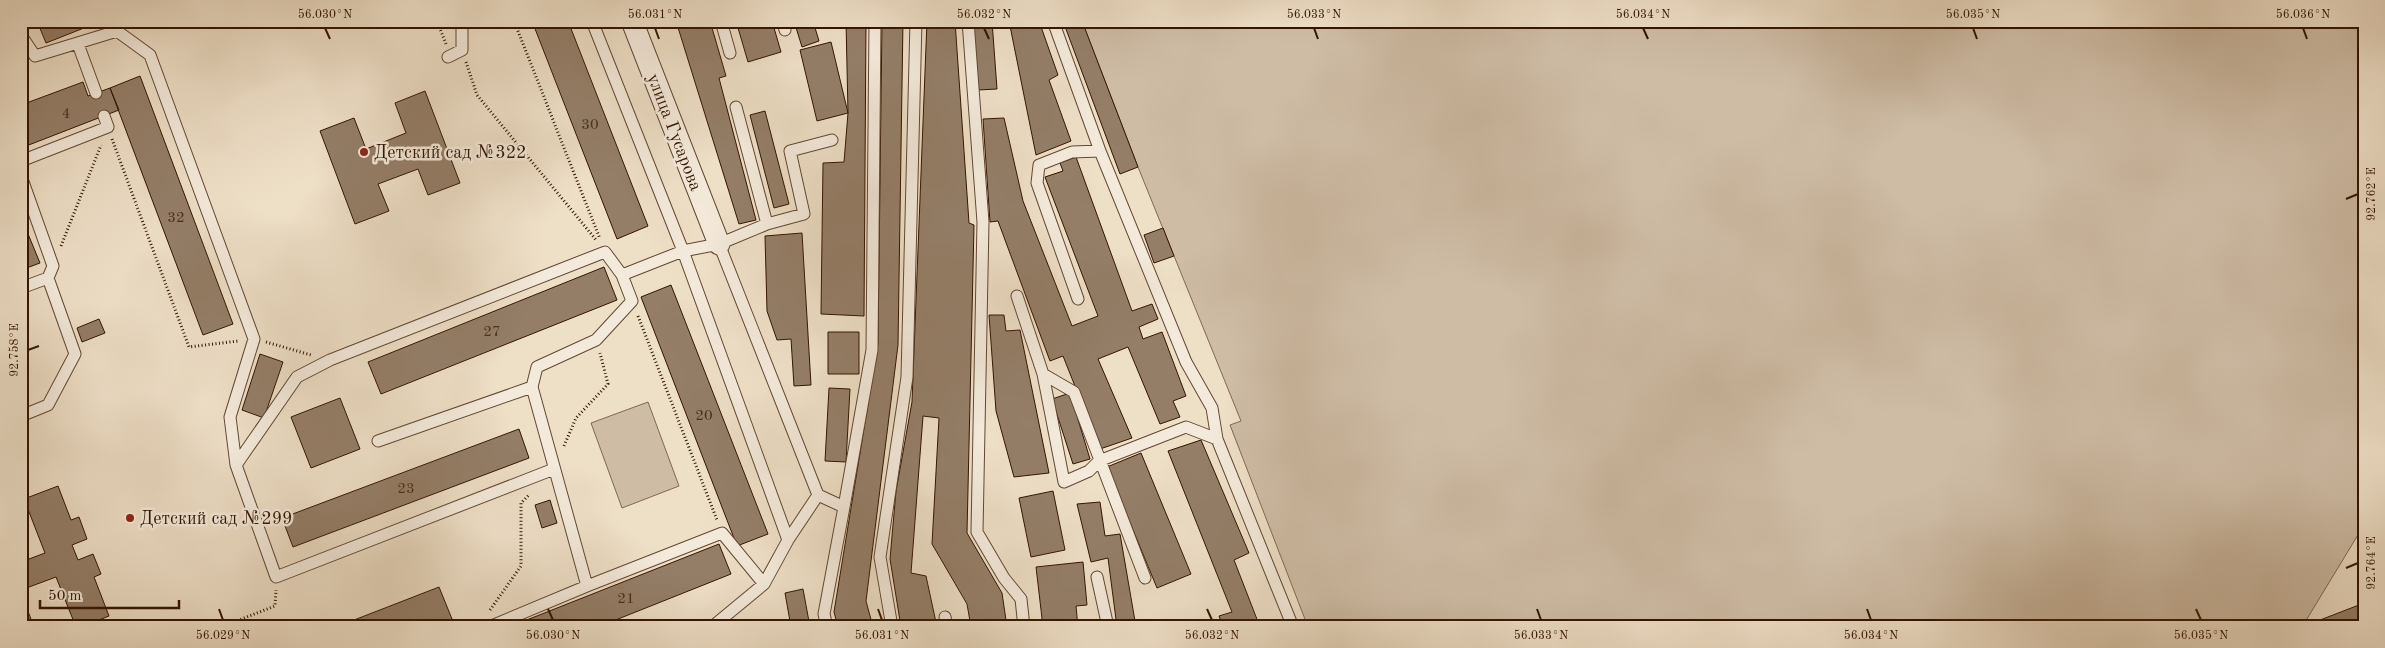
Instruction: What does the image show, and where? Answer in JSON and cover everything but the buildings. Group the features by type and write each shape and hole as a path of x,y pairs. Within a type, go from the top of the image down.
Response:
{"street":[{"name":"улица Гусарова","path":"632,21 719,244"}],"lane":[{"path":"449,57 462,50 462,21"},
{"path":"592,21 683,251 788,540"},
{"path":"721,21 730,53"},
{"path":"827,627 824,614 872,350 875,21"},
{"path":"892,627 880,557 896,440 907,377 916,21"},
{"path":"968,21 983,222 977,532 1004,578 1021,599 1024,627"},
{"path":"1053,21 1100,151 1186,362 1212,408 1217,439 1293,627"},
{"path":"21,35 35,56 78,44 119,26 150,55 254,339 230,417 236,465 276,577 554,469"},
{"path":"78,44 96,93"},
{"path":"736,107 767,224"},
{"path":"21,161 106,122"},
{"path":"622,275 683,251 719,244 767,224 804,214 790,151 832,140"},
{"path":"1078,299 1036,183 1039,165 1072,152 1100,151"},
{"path":"21,176 53,266 48,278 76,354 48,406 21,416"},
{"path":"719,244 818,495 844,506"},
{"path":"236,465 297,377 330,360 605,252 622,275 632,302 596,340 537,367 532,387 587,586"},
{"path":"21,288 48,278"},
{"path":"1017,296 1043,374 1064,482 1089,471 1099,461 1186,427 1217,439"},
{"path":"1043,374 1074,392 1145,578"},
{"path":"378,441 532,387"},
{"path":"712,627 764,584 788,540 818,495"},
{"path":"489,627 722,533 764,584"},
{"path":"1097,577 1108,627"}],"path":[{"path":"449,21 437,23 449,57"},
{"path":"514,21 605,252"},
{"path":"462,50 477,95 605,252"},
{"path":"106,122 189,347 254,339 330,360"},
{"path":"53,266 106,122"},
{"path":"632,302 722,533"},
{"path":"221,627 275,606 276,577"}],"shaded area":[{"path":"1082,21 2364,21 2364,525 2302,627 1308,627 1230,425 1241,421 1138,167"},
{"path":"648,402 679,486 622,508 591,423"}],"place":[{"name":"Детский сад №322","path":"364,152"},
{"name":"Детский сад №299","path":"130,518"}]}
